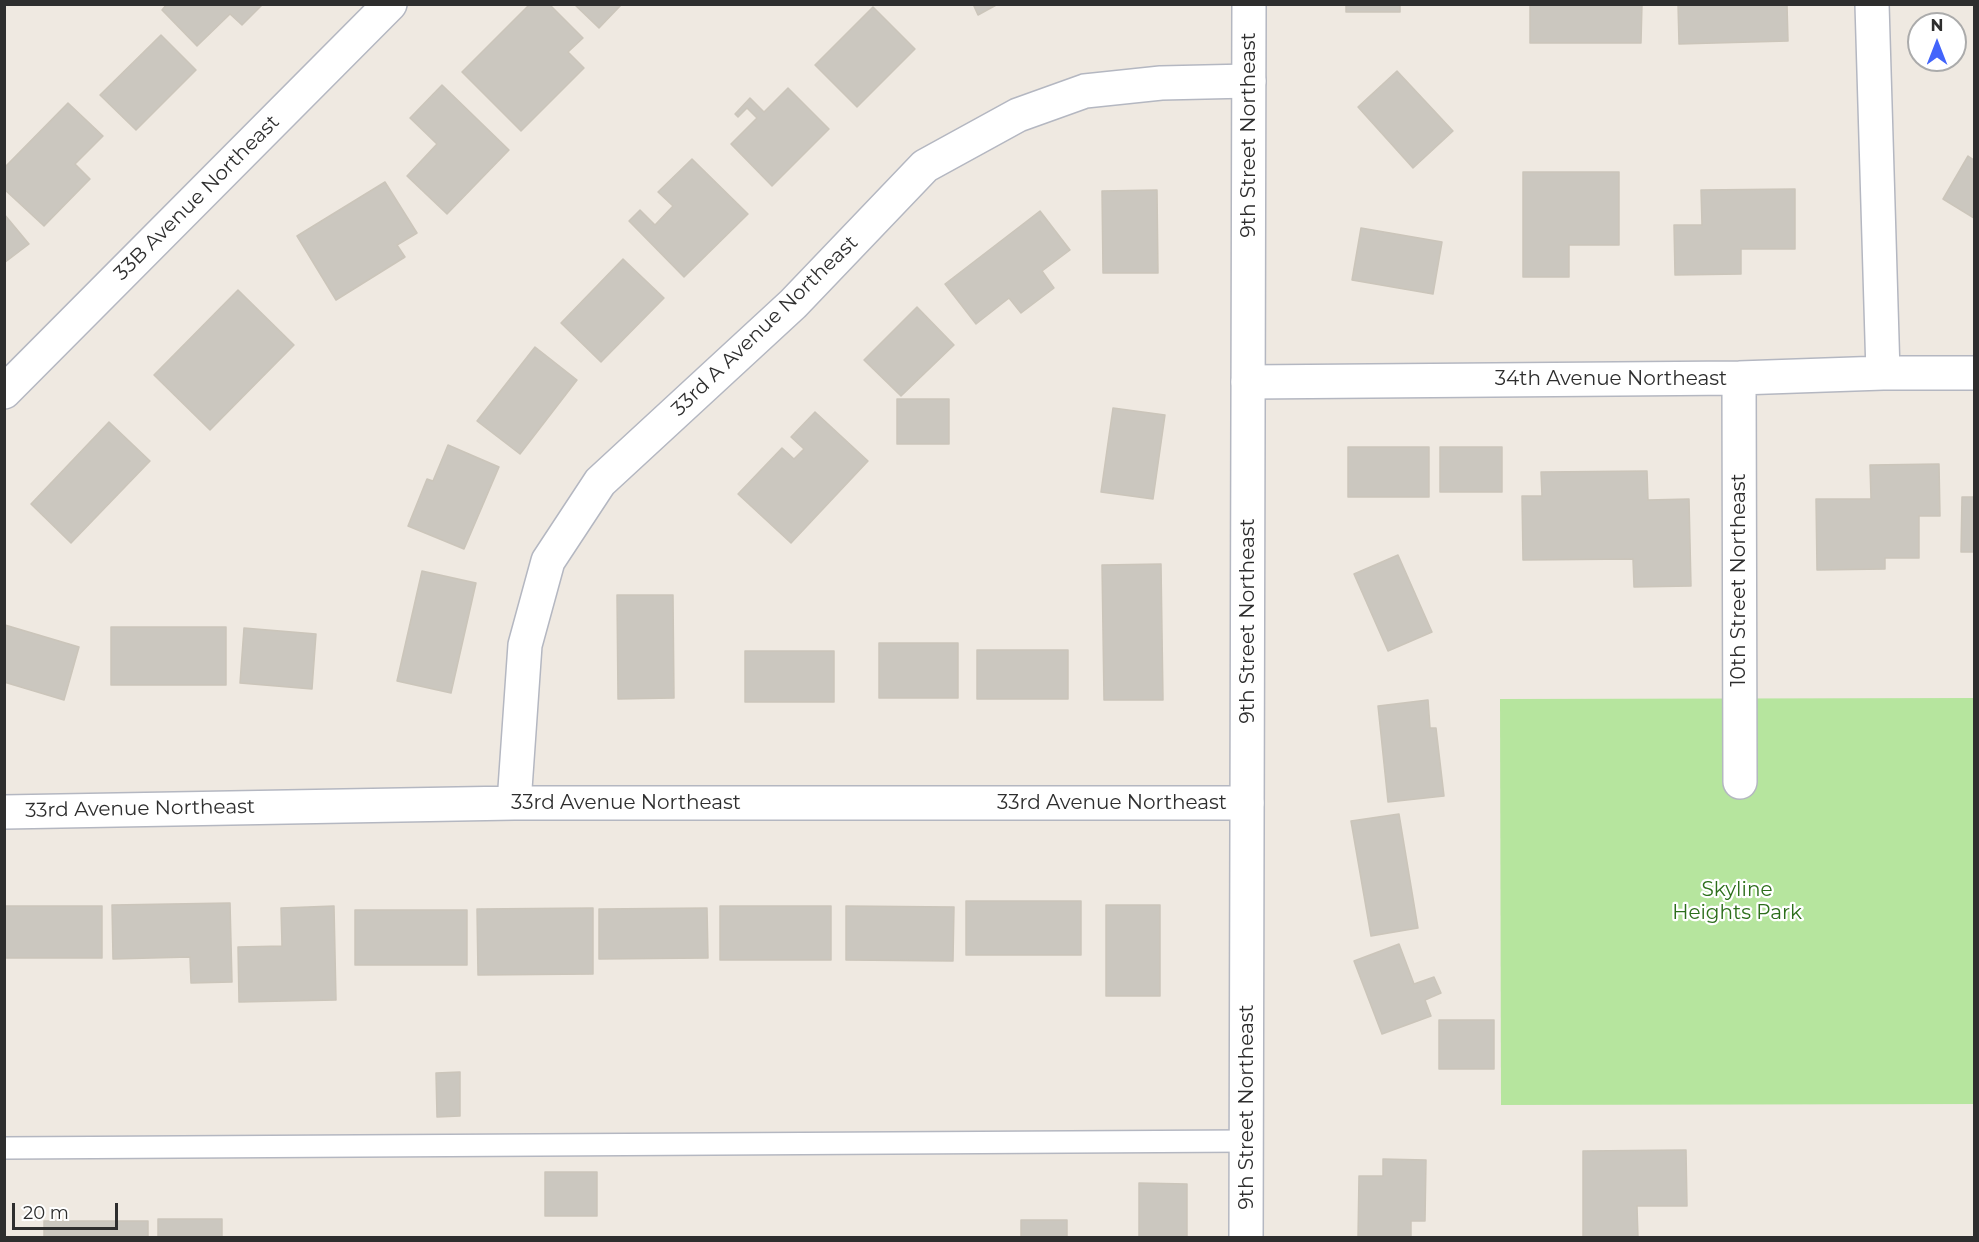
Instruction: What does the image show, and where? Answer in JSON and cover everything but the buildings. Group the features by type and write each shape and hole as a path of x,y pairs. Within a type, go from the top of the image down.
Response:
{"street":[{"name":"33B Avenue Northeast","path":"4,392 390,4"},
{"name":"9th Street Northeast","path":"1246,1238 1249,4"},
{"path":"1872,4 1883,374"},
{"name":"33rd A Avenue Northeast","path":"514,803 525,645 548,561 600,482 793,304 925,166 1018,115 1085,91 1161,83 1249,81"},
{"name":"34th Avenue Northeast","path":"1248,382 1974,374"},
{"name":"10th Street Northeast","path":"1739,378 1740,782"},
{"name":"33rd Avenue Northeast","path":"4,812 514,803 1247,803"}],"lane":[{"path":"4,1148 1246,1141"}],"green space":[{"name":"Skyline Heights Park","path":"1974,698 1974,1104 1501,1105 1500,699"}]}
